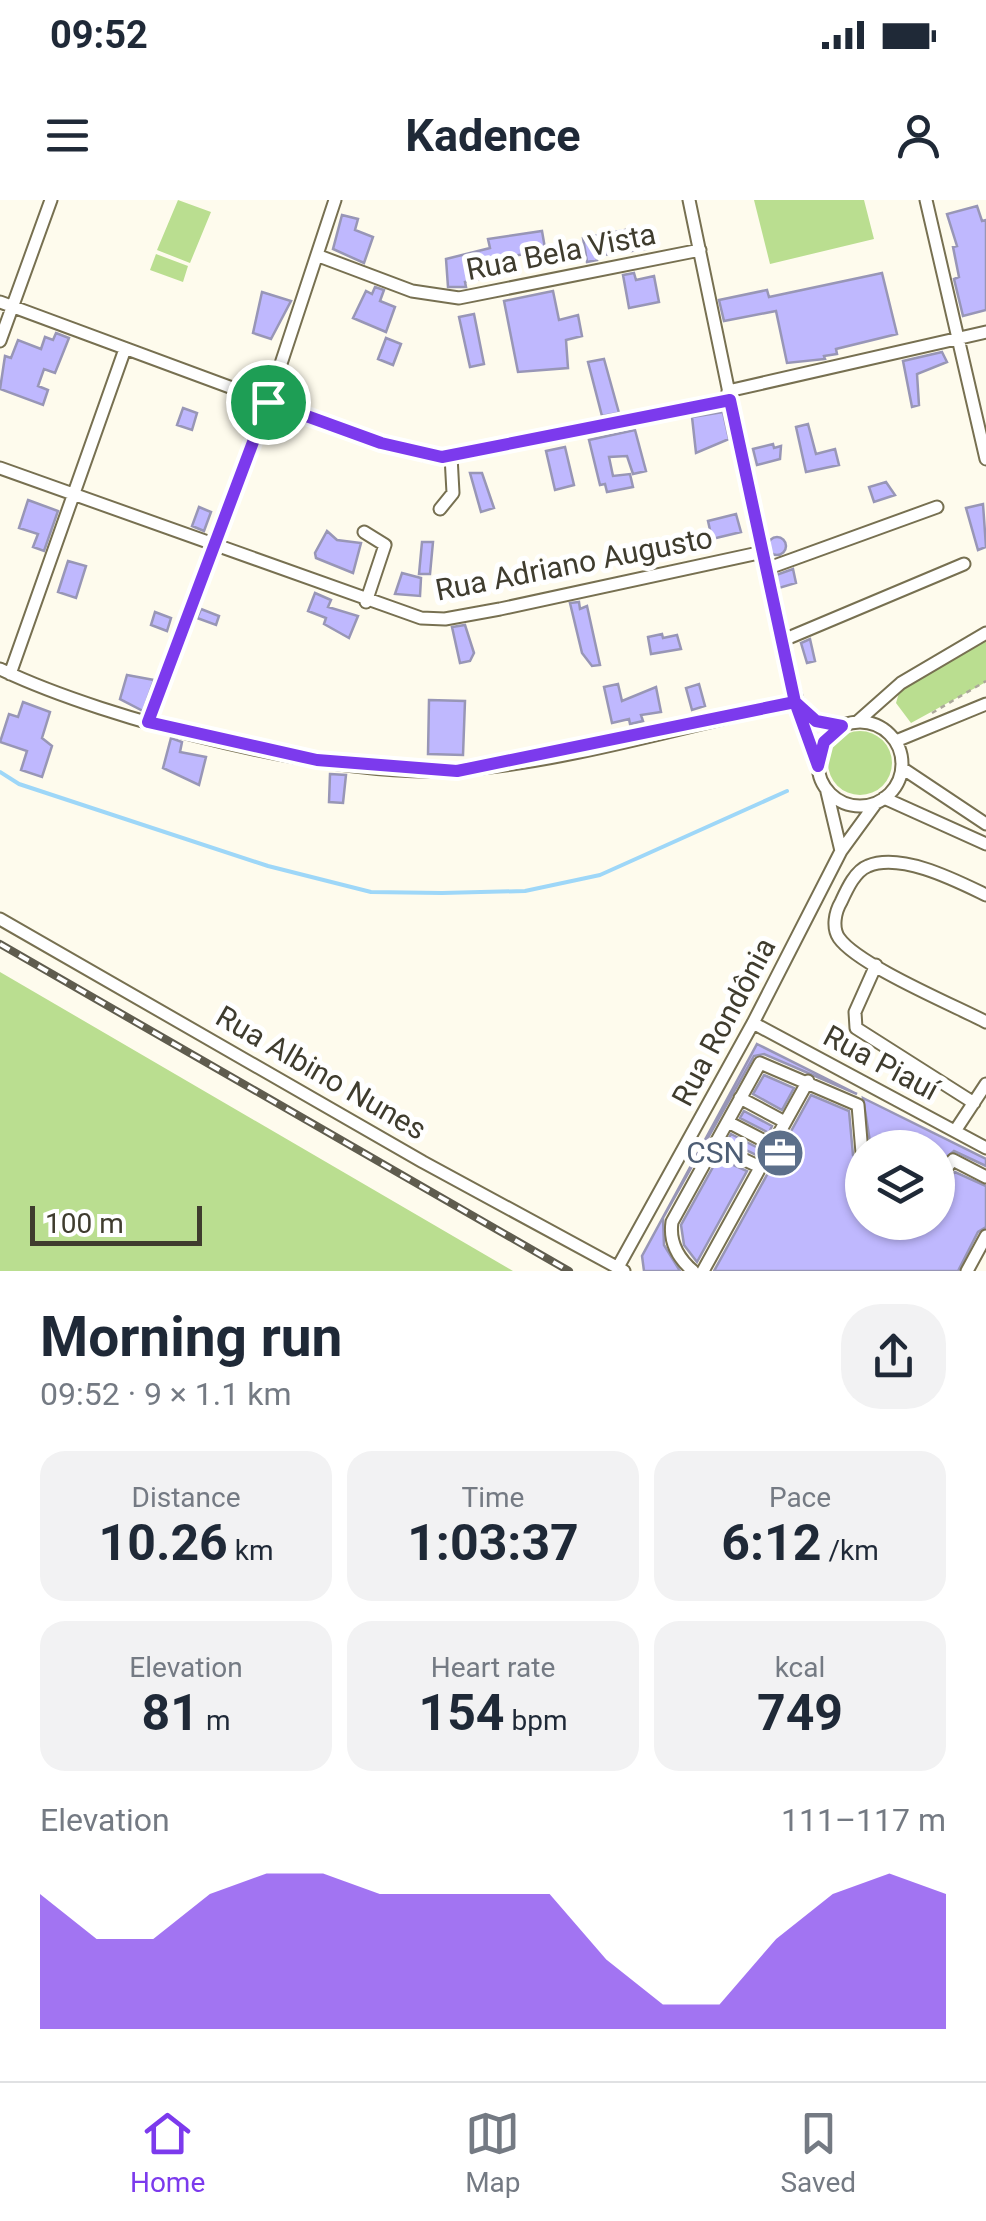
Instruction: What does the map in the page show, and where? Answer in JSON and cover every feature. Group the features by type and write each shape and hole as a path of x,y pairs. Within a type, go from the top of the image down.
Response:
{"street":[{"path":"0,341 6,304 51,200"},
{"path":"148,722 268,402 335,200"},
{"path":"689,200 781,641 796,705 827,790 841,850"},
{"path":"926,200 986,458"},
{"name":"Rua Bela Vista","path":"319,256 412,291 459,298 700,250"},
{"path":"6,304 406,450 451,456 729,396 986,332"},
{"path":"125,349 75,497 5,672 148,722 317,760 457,771 796,705 816,721 842,726 857,722 883,729 896,742 902,768 893,791 880,800 847,804 827,790"},
{"path":"440,509 454,493 451,456"},
{"name":"Rua Adriano Augusto","path":"0,468 366,602 402,614 444,619 763,552"},
{"path":"766,568 937,507"},
{"path":"364,532 385,545 366,602"},
{"path":"781,641 964,564"},
{"path":"857,722 881,698 986,633"},
{"path":"881,698 883,729"},
{"path":"896,742 986,704"},
{"path":"818,766 824,742 842,726"},
{"path":"902,768 986,824"},
{"path":"880,800 986,844"},
{"name":"Rua Rondônia","path":"621,1269 841,850 880,800"},
{"path":"986,895 911,867 865,867 838,906 835,926 840,941 876,965 986,1022"},
{"name":"Rua Albino Nunes","path":"0,919 423,1162 621,1269"},
{"path":"876,965 855,1012 856,1028 974,1102"},
{"name":"Rua Piauí","path":"753,1023 953,1130"},
{"path":"693,1271 677,1253 670,1235 681,1206 760,1063 773,1065 858,1104 860,1130"},
{"path":"702,1271 808,1081"},
{"path":"955,1131 986,1084"},
{"path":"740,1098 786,1122"},
{"path":"728,1122 772,1145"},
{"name":"Rua Piauí","path":"955,1131 986,1148"},
{"path":"715,1146 760,1166"},
{"path":"955,1162 986,1177"},
{"path":"967,1271 986,1236"}],"path":[{"path":"924,718 986,681"}],"green space":[{"path":"178,200 211,212 190,263 157,250"},
{"path":"754,200 864,200 874,239 770,264"},
{"path":"156,254 188,266 183,282 150,270"},
{"path":"986,636 986,682 911,723 896,703 901,686"},
{"path":"860,731 883,740 892,763 883,786 860,795 837,786 828,763 837,740"},
{"path":"0,972 513,1271 0,1271"}],"building":[{"path":"977,206 982,221 986,220 986,310 963,316 954,279 959,277 953,247 957,246 947,214"},
{"path":"342,215 358,219 355,230 373,237 364,263 333,249"},
{"path":"625,230 628,241 643,237 646,249 596,256 597,260 587,262 583,238"},
{"path":"542,231 547,260 531,263 530,253 486,261 482,266 484,278 465,282 466,287 448,287 446,259 490,248 488,239"},
{"path":"634,273 636,280 654,276 659,302 629,308 623,275"},
{"path":"882,273 897,334 836,349 837,354 824,356 825,359 787,363 776,311 724,321 719,300 767,290 769,297"},
{"path":"375,287 384,290 380,301 395,307 386,332 353,318 366,291 372,294"},
{"path":"553,291 559,320 578,315 582,336 566,340 568,368 518,372 504,301"},
{"path":"262,292 291,301 271,339 253,333"},
{"path":"474,314 484,364 470,367 459,317"},
{"path":"56,333 69,338 55,373 44,369 38,386 48,390 43,405 0,389 5,356 11,358 18,340 41,349 45,337 53,340"},
{"path":"386,338 401,344 393,365 378,359"},
{"path":"942,352 947,362 917,374 919,405 912,407 903,361"},
{"path":"604,359 619,413 602,416 588,362"},
{"path":"183,408 197,413 192,430 177,425"},
{"path":"723,412 729,439 696,453 692,417"},
{"path":"808,424 816,454 835,449 839,465 806,472 796,427"},
{"path":"635,430 646,471 633,474 627,456 609,457 613,476 630,474 633,487 607,492 605,484 600,485 589,440"},
{"path":"773,444 774,448 781,446 780,459 757,465 753,449"},
{"path":"565,447 574,485 555,490 546,451"},
{"path":"470,473 482,473 494,508 481,512"},
{"path":"886,482 895,495 874,502 869,487"},
{"path":"28,500 58,511 44,551 33,547 38,534 19,528"},
{"path":"983,504 986,547 978,550 966,508"},
{"path":"199,507 211,512 204,531 192,526"},
{"path":"736,514 741,532 712,539 708,521"},
{"path":"327,531 337,540 361,543 353,573 316,558"},
{"path":"777,537 786,546 777,555 768,546"},
{"path":"422,542 433,542 430,574 419,574"},
{"path":"68,561 86,566 76,598 58,592"},
{"path":"793,569 796,583 779,588 776,575"},
{"path":"402,573 421,578 420,596 395,594"},
{"path":"315,593 331,600 328,607 358,616 349,638 324,624 326,618 308,611"},
{"path":"579,602 580,609 587,606 600,665 592,666 582,653 570,603"},
{"path":"201,609 219,616 216,625 197,618"},
{"path":"155,612 171,618 167,631 151,625"},
{"path":"465,625 474,653 470,661 460,663 452,627"},
{"path":"662,634 663,638 677,635 681,649 651,654 648,637"},
{"path":"810,639 815,661 807,663 801,643"},
{"path":"127,675 154,680 143,711 120,699"},
{"path":"618,684 622,701 656,687 661,712 641,715 643,721 630,724 629,719 612,723 604,687"},
{"path":"699,684 705,706 692,710 686,688"},
{"path":"429,700 465,701 463,755 428,754"},
{"path":"23,702 50,712 42,738 52,746 42,777 21,770 27,751 0,742 9,714 18,717"},
{"path":"171,738 182,742 180,752 206,757 199,785 163,768"},
{"path":"330,774 346,775 343,803 329,802"},
{"path":"757,1044 857,1094 764,1054 754,1056 663,1218 664,1245 680,1271 644,1271 642,1256"},
{"path":"764,1075 794,1088 782,1110 753,1094"},
{"path":"811,1095 849,1111 851,1130 845,1130 845,1240 955,1240 955,1172 986,1186 986,1227 978,1232 958,1271 714,1271"},
{"path":"863,1098 928,1130 868,1130"},
{"path":"744,1111 772,1126 769,1133 740,1118"},
{"path":"731,1134 760,1149 756,1155 727,1141"},
{"path":"955,1144 986,1159 986,1166 955,1151"},
{"path":"718,1158 747,1171 697,1262 684,1245 681,1225"}],"waterway":[{"path":"0,772 19,784 268,866 371,892 525,891 600,875 787,791"}],"railway":[{"path":"0,944 569,1271"}],"place":[{"name":"CSN","path":"780,1153"}],"route":[{"path":"268,402 148,722 317,760 457,771 542,757 795,702 818,766 824,742 842,726 816,721 795,702 730,400 442,457 381,443 268,402"}]}
